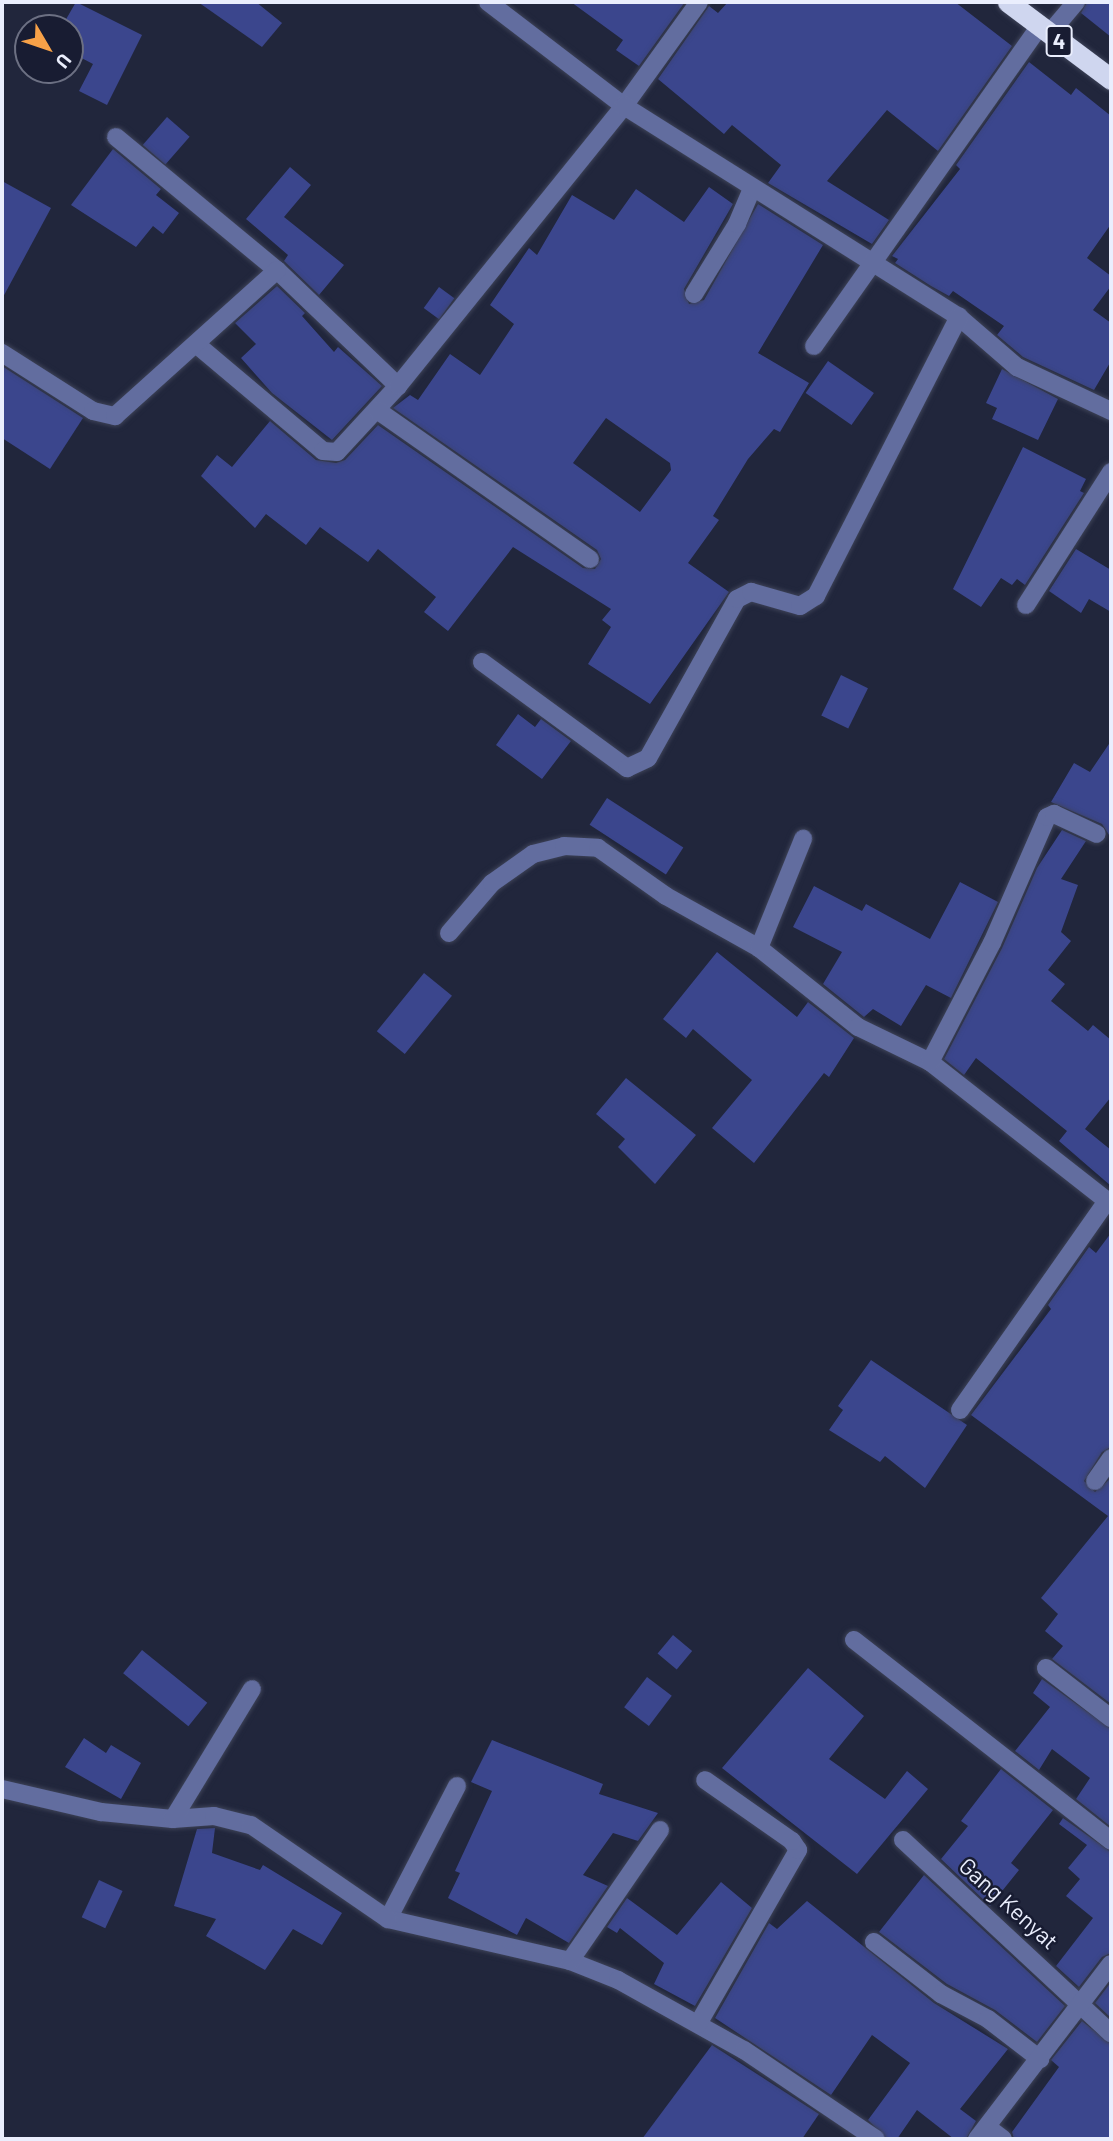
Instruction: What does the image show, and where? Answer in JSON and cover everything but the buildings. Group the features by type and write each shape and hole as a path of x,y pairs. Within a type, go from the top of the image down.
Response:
{"highway":[{"name":"4","path":"1008,2 1111,79"}],"street":[{"path":"488,2 624,106 959,317 1017,367 1111,411"},
{"path":"196,344 323,451 341,449 398,386 624,106 699,2"},
{"path":"814,346 871,260 1044,30 1076,2"},
{"path":"117,137 276,270 398,386"},
{"path":"694,294 737,224 752,188"},
{"path":"2,353 105,417 121,411 276,270"},
{"path":"482,662 627,768 649,758 737,598 751,592 800,606 816,596 959,317"},
{"path":"377,410 590,559"},
{"path":"1026,604 1111,472"},
{"path":"930,1062 992,943 1047,817 1054,814 1097,834"},
{"path":"759,948 803,839"},
{"path":"449,933 492,883 533,854 564,846 598,848 666,896 759,948 858,1027 930,1062 1109,1203 960,1410"},
{"path":"1094,1481 1111,1458"},
{"path":"854,1640 1111,1841"},
{"path":"1046,1668 1111,1718"},
{"path":"173,1819 252,1689"},
{"path":"698,2024 798,1850 792,1841 705,1780"},
{"path":"388,1919 457,1786"},
{"path":"2,1789 101,1812 173,1819 214,1816 251,1825 388,1919 570,1961 618,1980 698,2024 876,2139"},
{"path":"570,1961 660,1830"},
{"name":"Gang Kenyat","path":"903,1840 1082,2003 1111,2033"},
{"path":"874,1942 941,1994 988,2019 1040,2059"},
{"path":"1003,2139 982,2133 1111,1964"}]}
